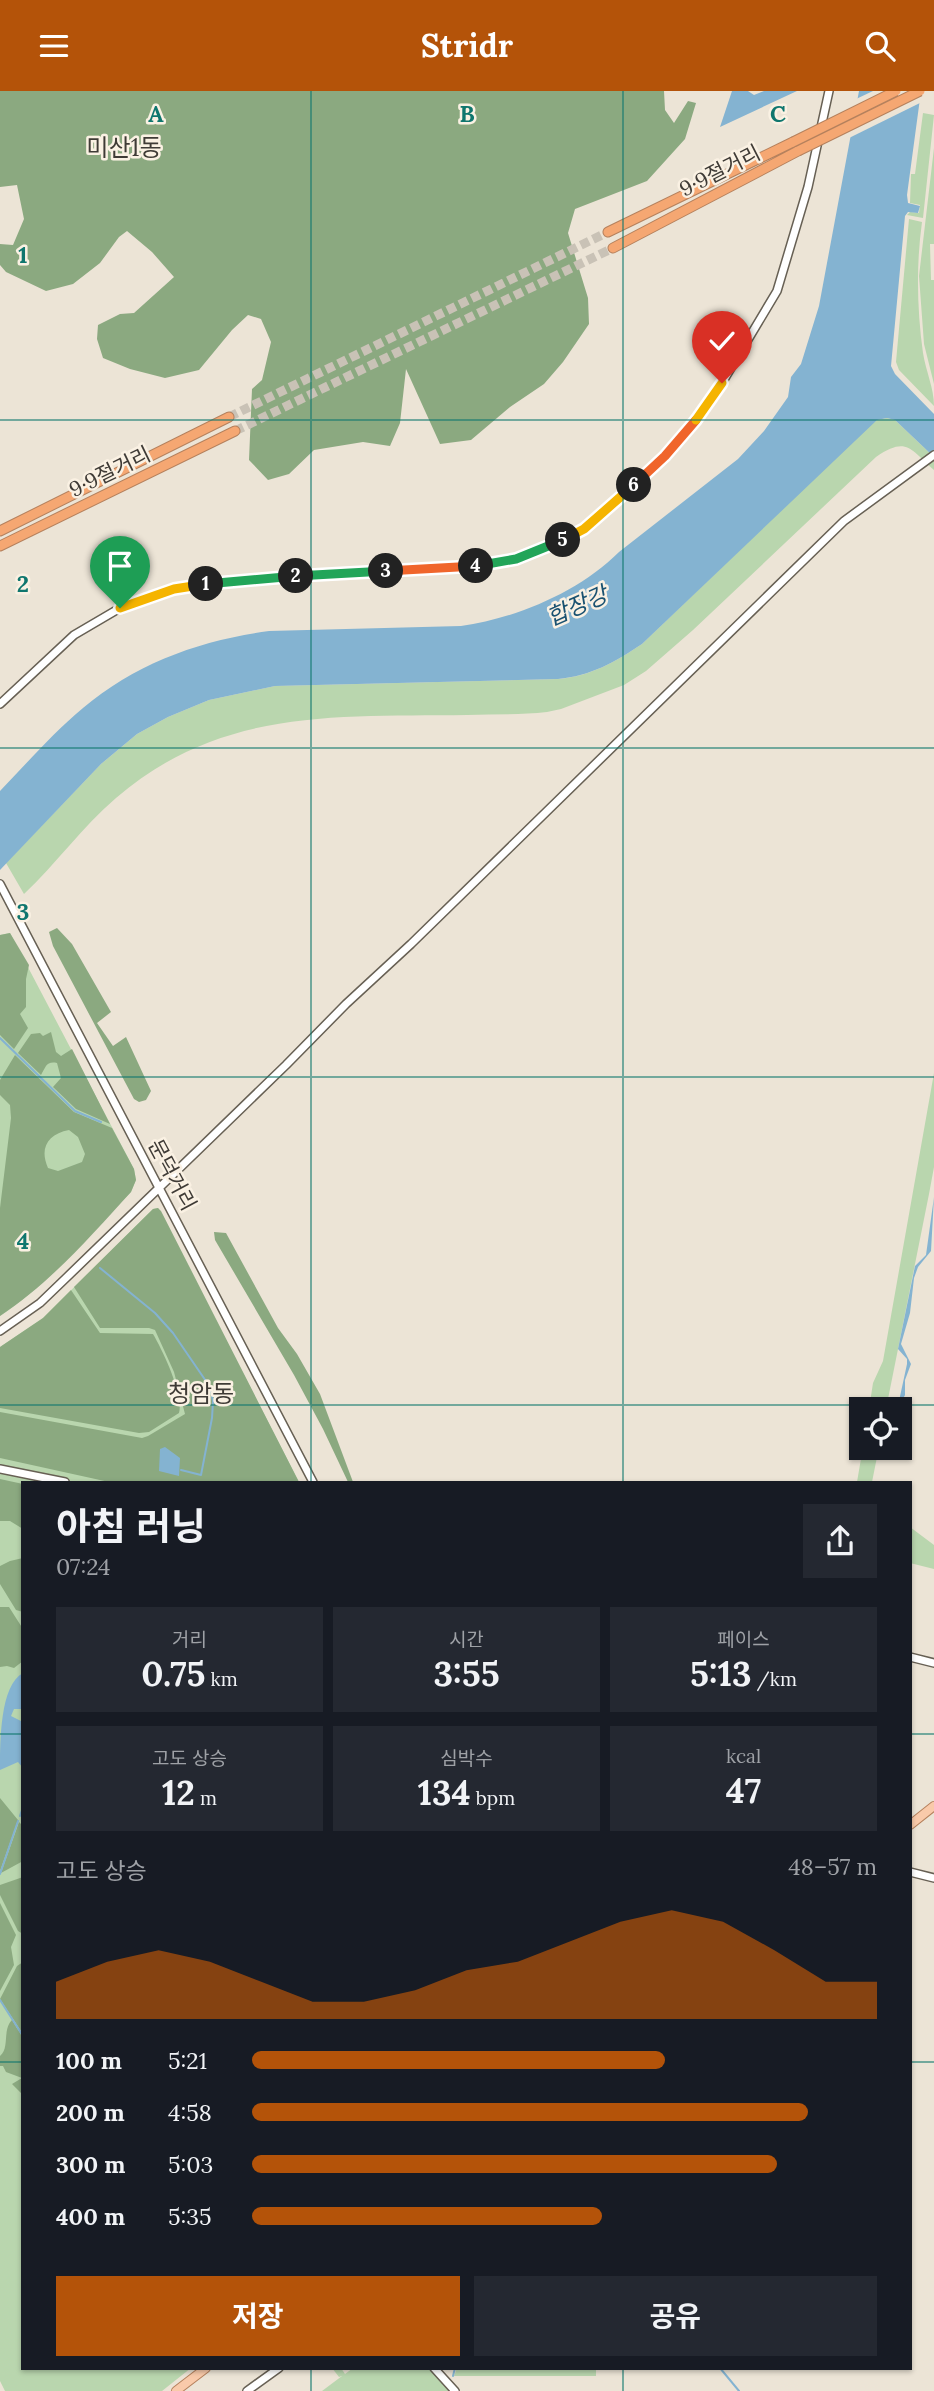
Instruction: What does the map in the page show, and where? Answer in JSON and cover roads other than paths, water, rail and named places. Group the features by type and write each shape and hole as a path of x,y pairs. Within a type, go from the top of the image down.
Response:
{"highway":[{"name":"9·9절거리","path":"614,248 896,91"},
{"name":"9·9절거리","path":"608,232 920,91"},
{"name":"9·9절거리","path":"0,531 229,417"},
{"name":"9·9절거리","path":"0,546 235,431"}],"main road":[{"path":"912,1823 934,1806"},
{"path":"176,2391 203,2370"}],"street":[{"path":"0,704 75,635 120,608 174,589 279,577 461,568 497,563 516,559 558,543 584,529 626,493 688,431 722,383 777,291 808,187 829,91"},
{"path":"0,1331 40,1303 845,521 934,455"},
{"name":"문덕거리","path":"0,884 312,1481"},
{"path":"0,1469 60,1481"},
{"path":"912,1658 934,1663"},
{"path":"912,1872 934,1878"},
{"path":"247,2391 276,2370"},
{"path":"436,2370 455,2391"}],"water":[{"path":"732,91 748,91 754,95 764,91 797,91 720,127"},
{"name":"합장강","path":"859,91 921,91 907,195 908,203 920,206 918,213 908,212 905,216 891,366 895,374 934,414 934,457 895,420 877,420 642,644 592,671 558,679 275,686 209,700 168,717 137,734 101,764 0,870 0,791 72,718 125,678 194,647 244,635 269,631 461,626 525,610 585,579 738,459 764,431 788,397 791,377 801,364 819,306"},
{"path":"934,1197 931,1251 918,1267 914,1278 910,1313 901,1344 911,1364 905,1380 905,1395 900,1397 907,1359 898,1349 915,1266 926,1255"},
{"path":"165,1447 180,1458 179,1476 159,1471 160,1449"},
{"path":"21,1674 21,1709 14,1709 11,1716 21,1721 21,1766 18,1762 0,1770 3,1715 15,1679"}],"waterway":[{"path":"0,1038 75,1111 101,1122"},
{"path":"100,1268 155,1313 173,1333 210,1387 212,1418 201,1475 181,1470"},
{"path":"0,1874 18,1821"},
{"path":"0,2000 21,2033"},
{"path":"453,2376 454,2370"},
{"path":"722,2370 739,2391"}],"tunnel":[{"path":"229,417 608,232"},
{"path":"235,431 613,248"}],"district":[{"name":"미산1동","path":"124,148"},
{"name":"청암동","path":"201,1394"}]}
